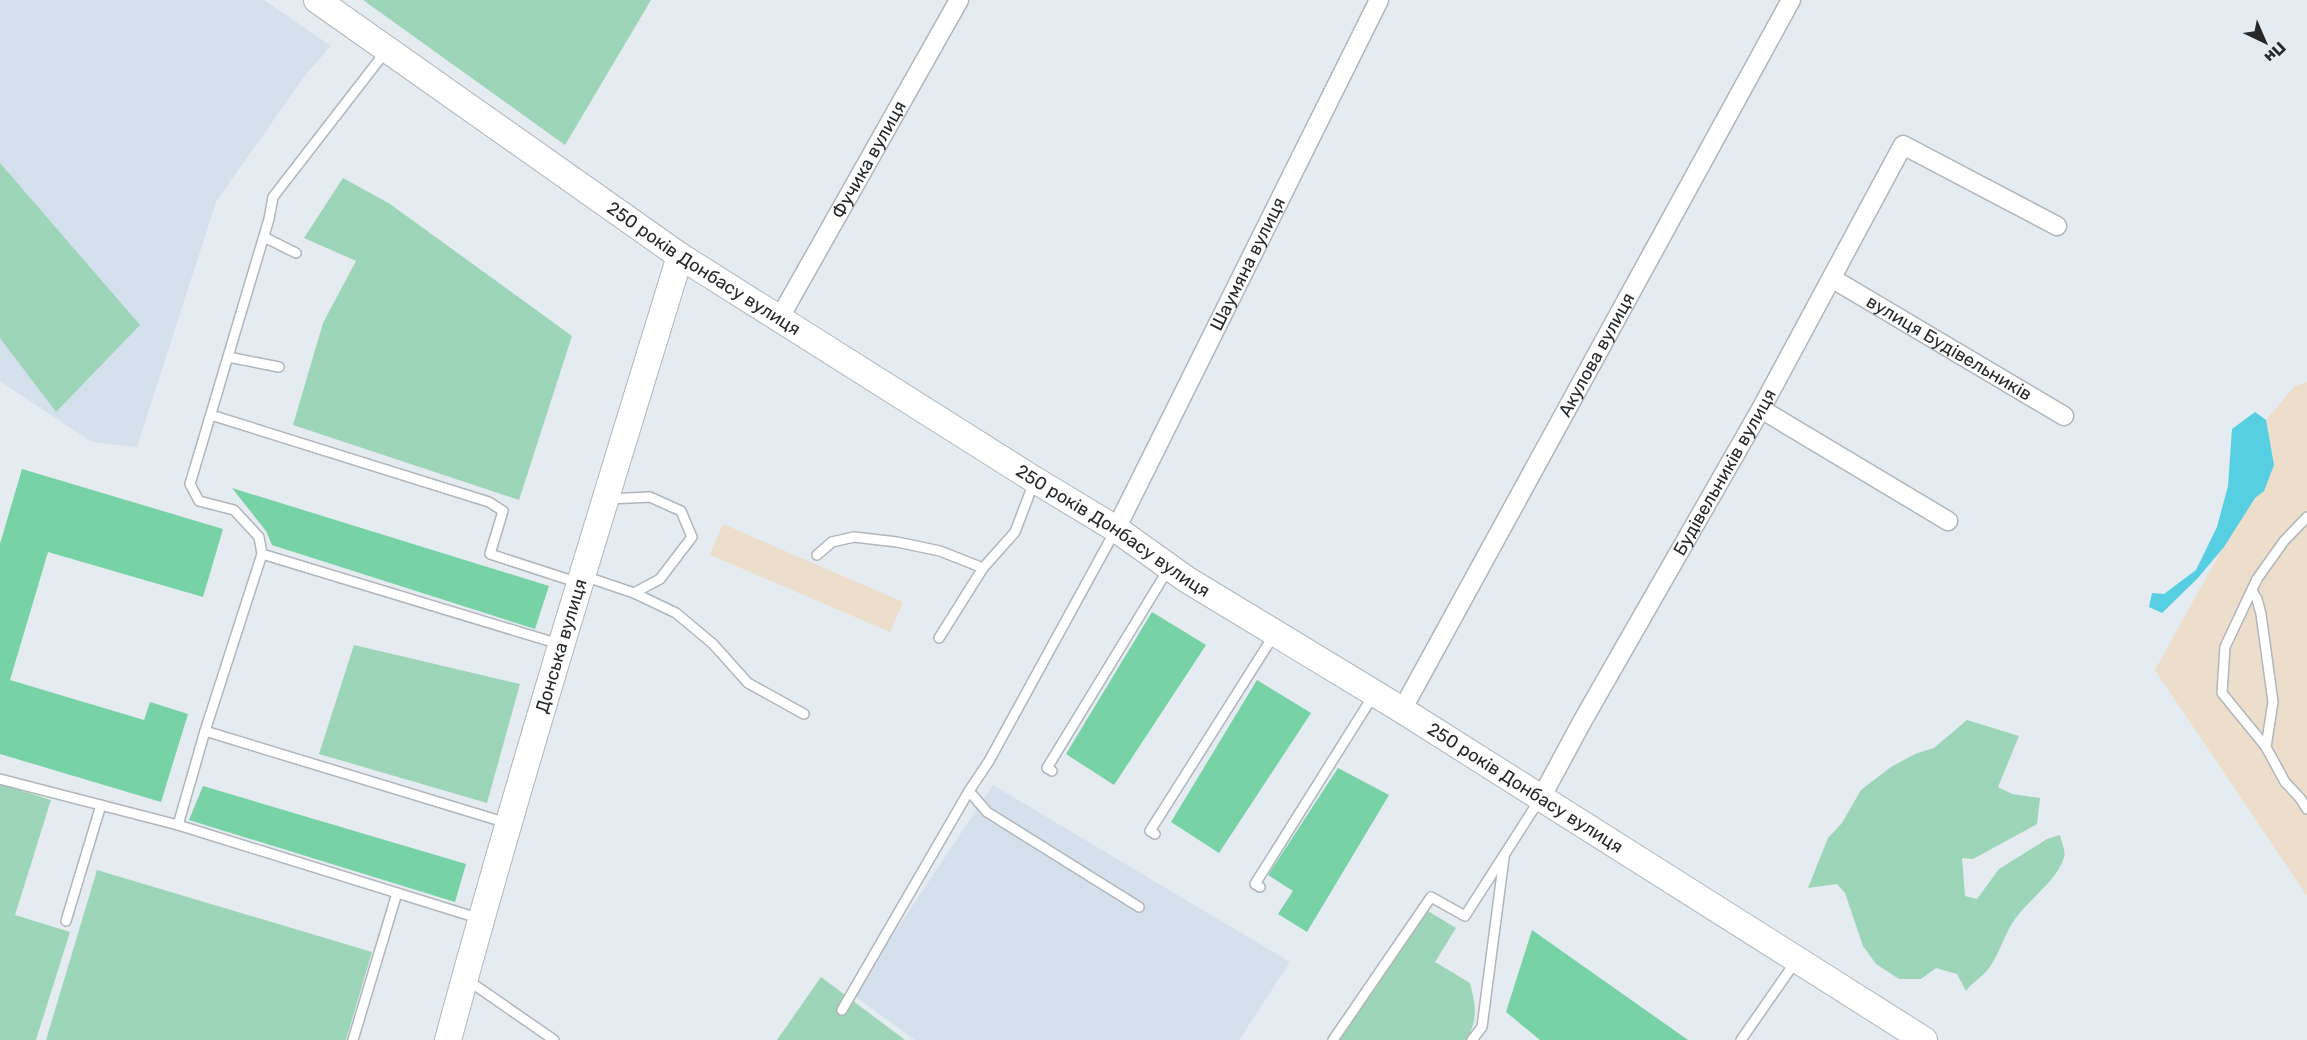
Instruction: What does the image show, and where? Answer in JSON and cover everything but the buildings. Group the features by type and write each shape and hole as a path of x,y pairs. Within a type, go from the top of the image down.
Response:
{"street":[{"name":"250 років Донбасу вулиця","path":"317,0 680,256 1116,529 1169,568 1375,693 1924,1040"},
{"name":"Фучика вулиця","path":"779,319 959,0"},
{"name":"Шаумяна вулиця","path":"1116,529 1379,0"},
{"name":"Акулова вулиця","path":"1402,710 1791,0"},
{"name":"Будівельників вулиця","path":"1541,798 1583,720 1761,409 1833,279 1903,145 2056,226"},
{"name":"Донська вулиця","path":"448,1040 507,823 680,256"},
{"name":"вулиця Будівельників","path":"1833,279 2064,416"},
{"path":"1761,409 1948,521"}],"lane":[{"path":"178,825 205,731 262,554 259,537 234,510 199,501 190,484 264,237 273,197 388,49"},
{"path":"264,237 296,253"},
{"path":"228,357 279,367"},
{"path":"211,415 489,502 503,511 489,554 634,593 676,613 714,644 748,683 804,714"},
{"path":"939,638 983,568 1016,532 1035,480"},
{"path":"605,499 650,497 681,511 692,537 660,579 634,593"},
{"path":"2307,517 2284,541 2257,579 2225,647 2222,693 2266,747 2285,782 2307,809"},
{"path":"842,1010 993,753 1116,529"},
{"path":"817,555 832,542 855,537 897,542 940,551 983,568"},
{"path":"262,554 560,644"},
{"path":"1052,771 1047,768 1169,568"},
{"path":"2252,591 2261,614 2273,702 2266,747"},
{"path":"1155,834 1150,831 1275,633"},
{"path":"1260,887 1255,884 1375,693"},
{"path":"205,731 507,823"},
{"path":"0,779 178,825 481,919"},
{"path":"969,791 987,812 1139,907"},
{"path":"1332,1040 1431,897 1465,916 1541,798"},
{"path":"66,921 101,805"},
{"path":"1472,1040 1482,1027 1504,856"},
{"path":"354,1040 397,893"},
{"path":"1741,1040 1797,960"},
{"path":"464,978 554,1040"}],"shaded area":[{"path":"0,0 264,0 331,46 306,74 216,202 137,447 92,442 0,381"},
{"path":"2307,382 2307,896 2155,670 2272,459 2266,420 2295,386"},
{"path":"723,524 903,602 890,632 710,555"},
{"path":"993,785 1290,962 1239,1040 915,1040 853,995"}],"green space":[{"path":"363,0 651,0 565,145"},
{"path":"0,163 140,325 56,412 0,338"},
{"path":"343,178 390,204 572,336 519,500 293,425 323,323 356,261 304,238"},
{"path":"22,469 223,529 203,597 48,552 10,680 144,720 150,702 188,714 161,802 0,754 0,544"},
{"path":"232,488 549,586 535,629 272,545 266,531"},
{"path":"1152,612 1206,645 1114,785 1066,754"},
{"path":"354,645 520,684 487,803 319,754"},
{"path":"1257,680 1311,713 1219,853 1171,822"},
{"path":"1967,720 2019,736 1998,787 2012,794 2040,798 2037,824 1973,859 1962,858 1965,896 1977,899 1999,869 2047,839 2060,835 2064,855 2056,874 2015,919 1989,968 1966,991 1957,974 1936,968 1921,979 1899,979 1876,964 1863,946 1845,893 1837,884 1808,888 1828,838 1842,823 1861,790 1891,767 1915,754 1934,748"},
{"path":"1338,768 1389,795 1307,932 1278,914 1293,891 1268,875"},
{"path":"0,784 51,800 15,915 70,932 36,1040 0,1040"},
{"path":"203,786 466,864 455,902 189,820"},
{"path":"97,870 372,952 346,1040 46,1040"},
{"path":"1423,908 1456,928 1435,962 1470,983 1475,1012 1467,1040 1333,1040"},
{"path":"1532,930 1688,1040 1540,1040 1506,1012"},
{"path":"821,977 905,1040 777,1040"}],"water":[{"path":"2255,412 2266,420 2274,465 2264,491 2255,498 2224,547 2197,579 2162,613 2149,607 2152,593 2164,594 2196,570 2217,527 2228,486 2232,429"}]}
